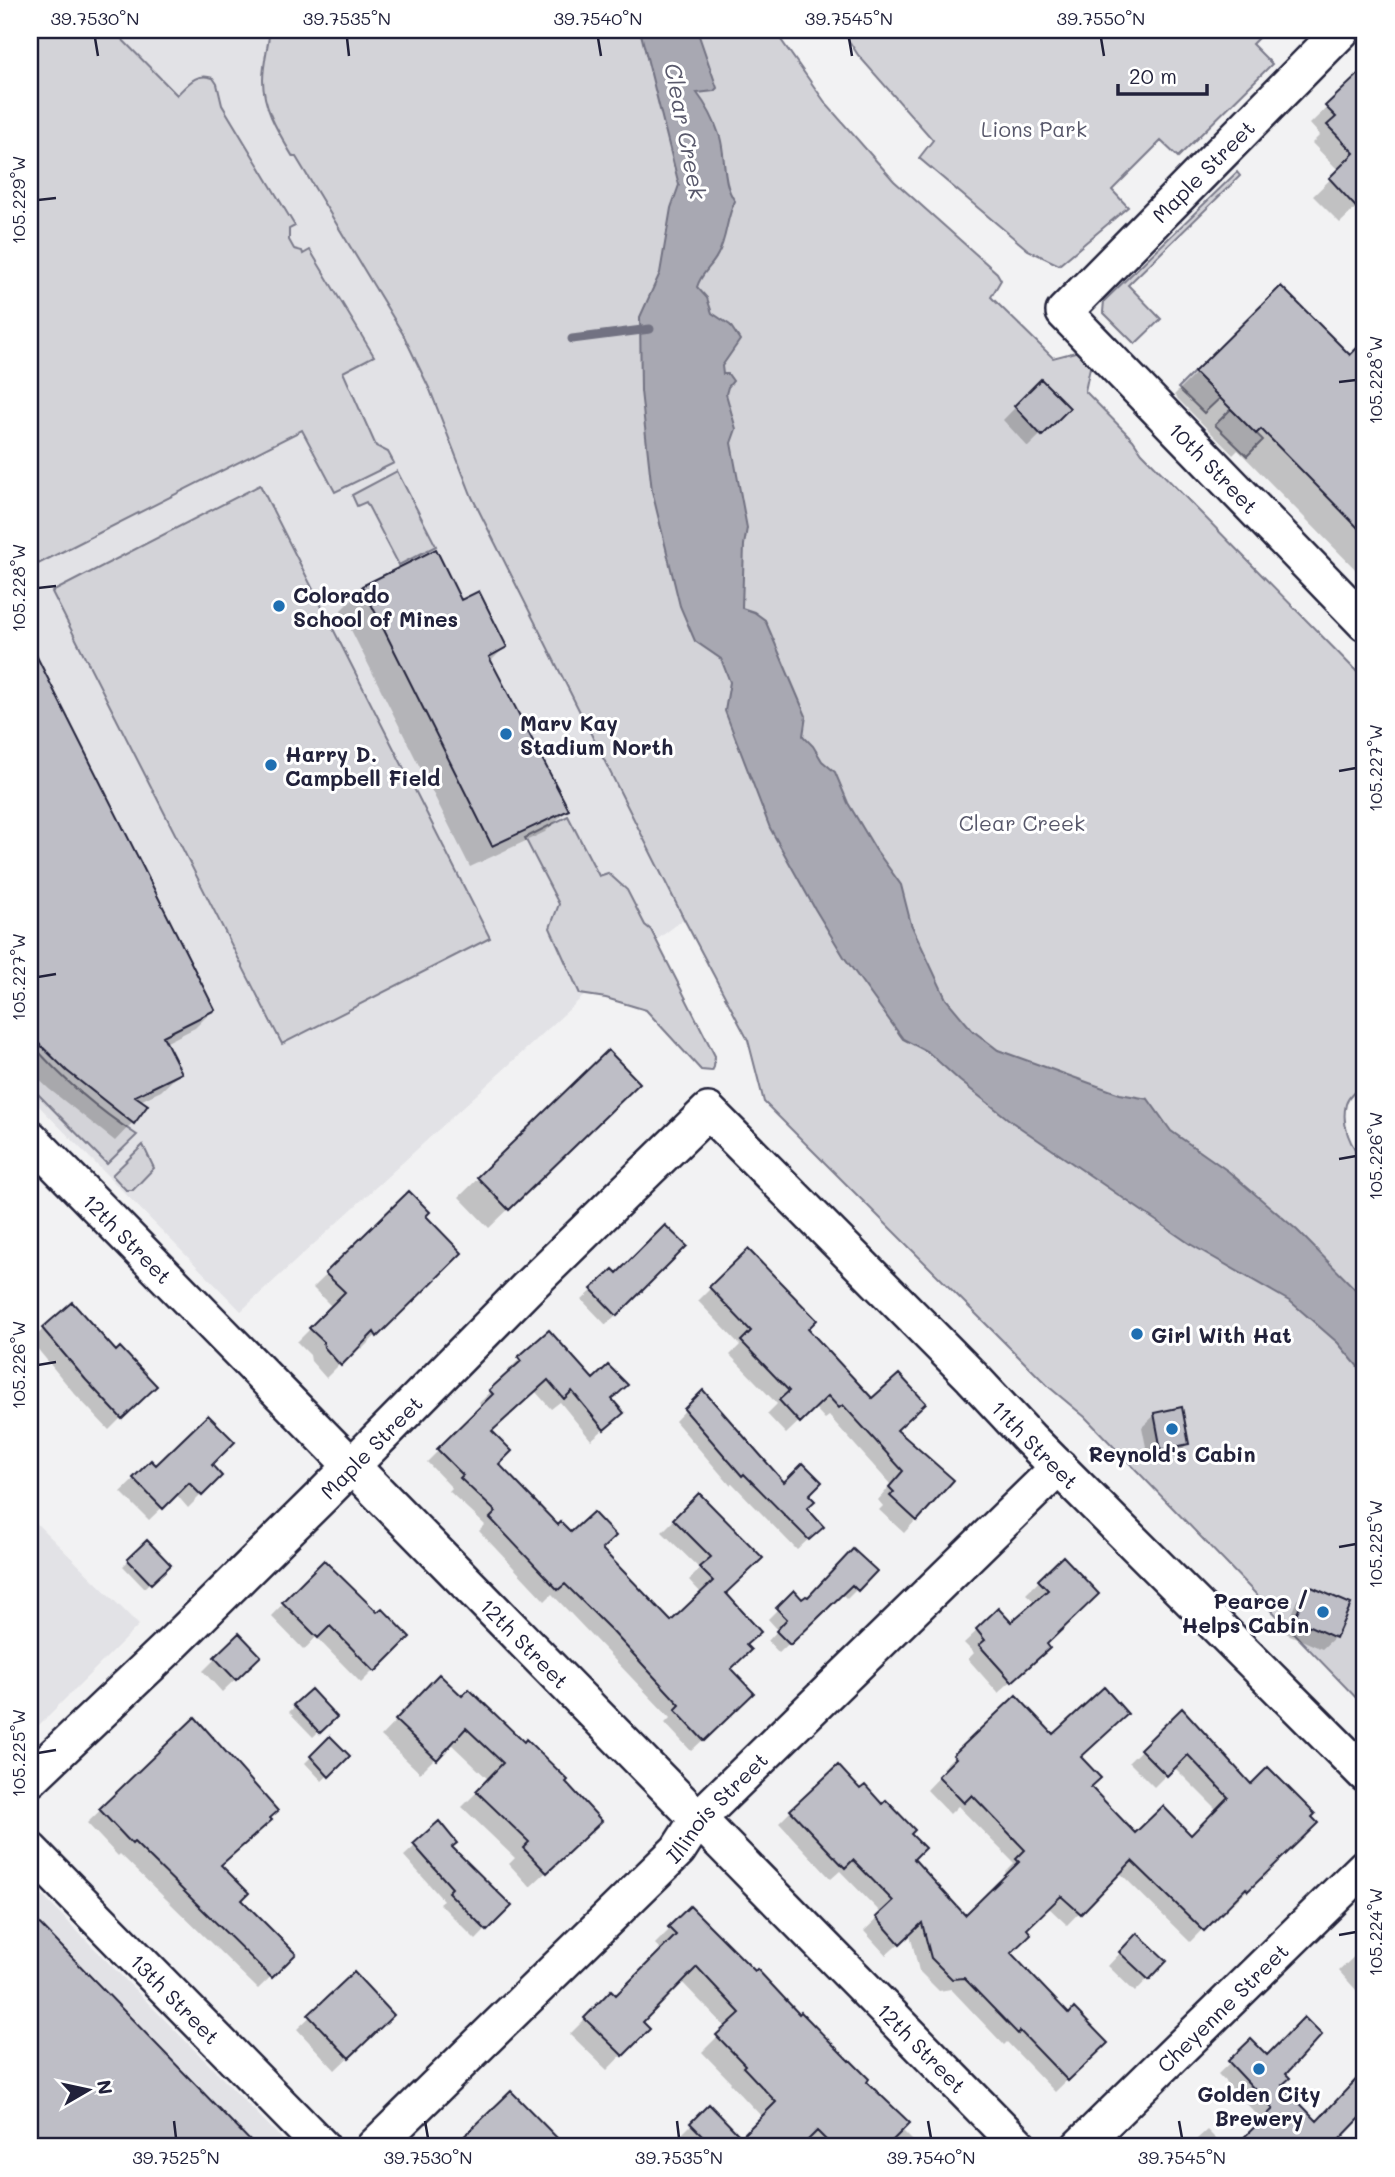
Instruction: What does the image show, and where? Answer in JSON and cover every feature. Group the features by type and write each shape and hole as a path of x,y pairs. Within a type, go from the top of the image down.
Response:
{"street":[{"name":"Maple Street","path":"1064,312 1342,30"},
{"name":"10th Street","path":"1064,312 1365,623"},
{"name":"Maple Street","path":"30,1779 173,1643 527,1288 708,1111"},
{"name":"11th Street","path":"708,1111 1365,1774"},
{"name":"12th Street","path":"30,1138 1020,2147"},
{"name":"Illinois Street","path":"374,2147 678,1850 698,1819 1059,1467"},
{"name":"13th Street","path":"30,1850 322,2147"},
{"name":"Cheyenne Street","path":"1079,2147 1365,1867"}],"shaded area":[{"name":"Colorado School of Mines","path":"30,30 296,30 296,157 403,334 430,390 472,497 684,919 587,993 241,1311 30,1097"},
{"path":"30,1517 139,1625 30,1734"},
{"path":"30,1883 290,2147 30,2147"}],"green space":[{"path":"30,30 113,30 177,95 197,78 213,78 222,105 295,226 289,229 289,240 294,249 302,251 303,254 310,250 374,356 343,372 376,446 388,452 394,463 335,492 302,430 30,568"},
{"name":"Clear Creek","path":"270,30 774,30 827,105 894,181 997,273 1001,280 991,297 1053,358 1079,351 1091,363 1085,391 1133,440 1142,453 1365,680 1365,1084 1347,1101 1345,1120 1351,1142 1365,1160 1365,1707 1085,1417 1049,1387 764,1102 748,1040 684,919 472,497 430,390 403,334 296,157 293,157 273,120 266,101 263,80"},
{"name":"Lions Park","path":"842,30 1266,30 1252,44 1272,64 1178,157 1161,141 1112,190 1128,207 1059,265 1028,250 919,158 933,140 858,55"},
{"path":"1237,172 1240,176 1128,285 1161,319 1135,344 1103,312 1104,301"},
{"path":"1194,372 1220,398 1204,413 1178,388"},
{"path":"1231,409 1263,440 1247,456 1215,425"},
{"path":"397,471 436,546 399,565 366,502 357,506 352,495"},
{"name":"Harry D. Campbell Field","path":"260,485 490,938 282,1044 52,592"},
{"path":"568,816 599,876 608,873 627,890 645,925 651,930 715,1056 712,1071 701,1070 646,1010 606,998 580,994 550,928 559,904 525,838"},
{"path":"31,1043 81,1093 137,1135 107,1164 30,1086"},
{"path":"143,1145 154,1168 133,1190 126,1190 112,1175"}],"water":[{"name":"Clear Creek","path":"640,30 697,30 717,88 714,91 697,93 720,137 726,179 735,201 721,248 697,287 707,298 712,313 730,325 740,340 722,366 723,374 728,374 733,381 726,394 736,429 731,443 747,528 742,608 765,620 806,716 803,736 822,761 835,772 848,803 901,885 911,924 946,999 972,1030 998,1050 1120,1094 1148,1099 1171,1131 1228,1171 1297,1230 1365,1299 1365,1375 1338,1343 1291,1302 1190,1244 1012,1122 928,1052 903,1039 844,957 770,828 725,711 730,682 721,659 695,641 680,606 652,491 641,391 640,317 660,273 671,208 679,185"}],"building":[{"path":"1365,68 1365,217 1329,178 1354,153 1327,125 1336,117 1325,106"},
{"path":"1281,286 1350,355 1365,340 1365,535 1261,429 1256,434 1194,372"},
{"path":"1041,379 1070,408 1042,436 1014,406"},
{"path":"436,549 461,600 479,591 507,647 489,657 569,810 492,846 362,586"},
{"path":"30,643 215,1010 163,1036 182,1073 135,1096 148,1105 134,1124 67,1071 30,1035"},
{"path":"608,1050 640,1083 509,1210 477,1177"},
{"path":"409,1191 430,1212 426,1216 462,1253 377,1337 374,1332 341,1366 324,1347 323,1341 309,1328 345,1292 325,1273"},
{"path":"665,1225 687,1246 617,1316 591,1289 613,1269 617,1273"},
{"path":"748,1249 817,1320 808,1329 872,1398 899,1374 926,1403 897,1430 954,1480 917,1521 890,1496 894,1492 889,1487 903,1471 843,1405 839,1408 828,1396 800,1423 779,1400 789,1391 741,1341 751,1331 709,1287"},
{"path":"72,1302 116,1351 120,1347 157,1386 122,1419 42,1328"},
{"path":"549,1330 593,1379 608,1365 628,1385 612,1399 624,1413 604,1430 572,1391 564,1399 548,1380 492,1431 512,1451 499,1464 558,1525 561,1522 571,1532 593,1512 616,1536 602,1549 671,1621 713,1581 699,1567 711,1557 673,1519 699,1493 763,1558 726,1593 761,1632 746,1645 751,1650 731,1669 754,1693 704,1741 675,1710 680,1705 612,1631 565,1584 558,1590 490,1518 496,1512 460,1478 463,1475 437,1449 493,1394 489,1390 521,1361 518,1357"},
{"path":"703,1390 784,1482 803,1463 822,1482 809,1495 815,1501 807,1508 824,1527 809,1540 744,1474 742,1476 684,1409"},
{"name":"Reynold's Cabin","path":"1182,1407 1189,1444 1161,1450 1154,1413"},
{"path":"208,1415 235,1442 212,1465 222,1476 202,1496 189,1483 163,1509 133,1478 151,1460 156,1465"},
{"path":"147,1540 171,1565 151,1584 127,1559"},
{"path":"853,1549 877,1571 858,1591 852,1585 790,1645 776,1631 787,1619 776,1608 794,1590 802,1599 808,1597"},
{"path":"1063,1556 1099,1594 1047,1644 1050,1648 1012,1682 979,1645 985,1640 976,1629 998,1608 1011,1622 1048,1590 1038,1580"},
{"path":"324,1560 377,1612 382,1608 410,1637 375,1672 330,1626 318,1638 282,1602"},
{"name":"Pearce / Helps Cabin","path":"1309,1586 1351,1604 1336,1638 1294,1619"},
{"path":"239,1633 261,1656 236,1680 214,1657"},
{"path":"439,1674 462,1696 469,1689 524,1742 526,1739 568,1780 566,1782 602,1821 547,1873 523,1848 529,1842 476,1791 503,1763 466,1728 437,1760 395,1720"},
{"path":"1104,1687 1128,1714 1081,1757 1101,1778 1091,1787 1135,1833 1163,1806 1191,1835 1228,1797 1188,1755 1167,1776 1140,1749 1182,1708 1251,1784 1268,1767 1315,1814 1312,1817 1318,1823 1248,1891 1246,1888 1204,1931 1132,1861 1081,1914 1061,1896 1027,1929 1031,1934 1011,1953 1069,2014 1074,2008 1108,2043 1068,2081 964,1978 952,1979 931,1958 922,1923 900,1944 876,1917 893,1901 853,1860 845,1868 790,1810 838,1765 860,1789 865,1785 882,1804 886,1800 915,1830 911,1834 925,1848 914,1859 965,1915 1019,1862 1016,1859 1025,1850 972,1795 964,1803 938,1776 956,1758 953,1755 1016,1695 1053,1734"},
{"path":"311,1689 337,1717 320,1733 293,1705"},
{"path":"195,1717 278,1811 270,1818 272,1820 221,1865 249,1893 242,1900 296,1954 272,1978 99,1809"},
{"path":"330,1736 350,1756 329,1777 310,1756"},
{"path":"439,1821 457,1843 452,1847 512,1906 487,1931 448,1892 452,1888 413,1844"},
{"path":"690,1906 755,1971 757,1969 799,2014 801,2012 850,2060 869,2079 867,2082 910,2123 886,2147 833,2147 817,2131 801,2147 714,2147 690,2123 709,2104 741,2137 776,2102 716,2035 740,2013 697,1967 643,2022 650,2029 623,2056 584,2018 611,1990 616,1995 676,1935 668,1927"},
{"path":"30,1914 256,2147 30,2147"},
{"path":"1137,1933 1167,1961 1149,1980 1119,1952"},
{"path":"354,1972 394,2015 349,2058 308,2015"},
{"path":"1304,2017 1322,2035 1286,2074 1290,2078 1282,2085 1317,2121 1365,2070 1365,2113 1337,2142 1343,2147 1234,2147 1273,2109 1228,2061 1251,2039 1267,2055"},
{"path":"511,2091 566,2147 453,2147"}],"waterway":[{"path":"572,339 650,329"}],"place":[{"name":"Colorado School of Mines","path":"279,606"},
{"name":"Marv Kay Stadium North","path":"506,734"},
{"name":"Harry D. Campbell Field","path":"271,765"},
{"name":"Girl With Hat","path":"1137,1334"},
{"name":"Reynold's Cabin","path":"1172,1429"},
{"name":"Pearce / Helps Cabin","path":"1323,1612"},
{"name":"Golden City Brewery","path":"1259,2069"}]}
